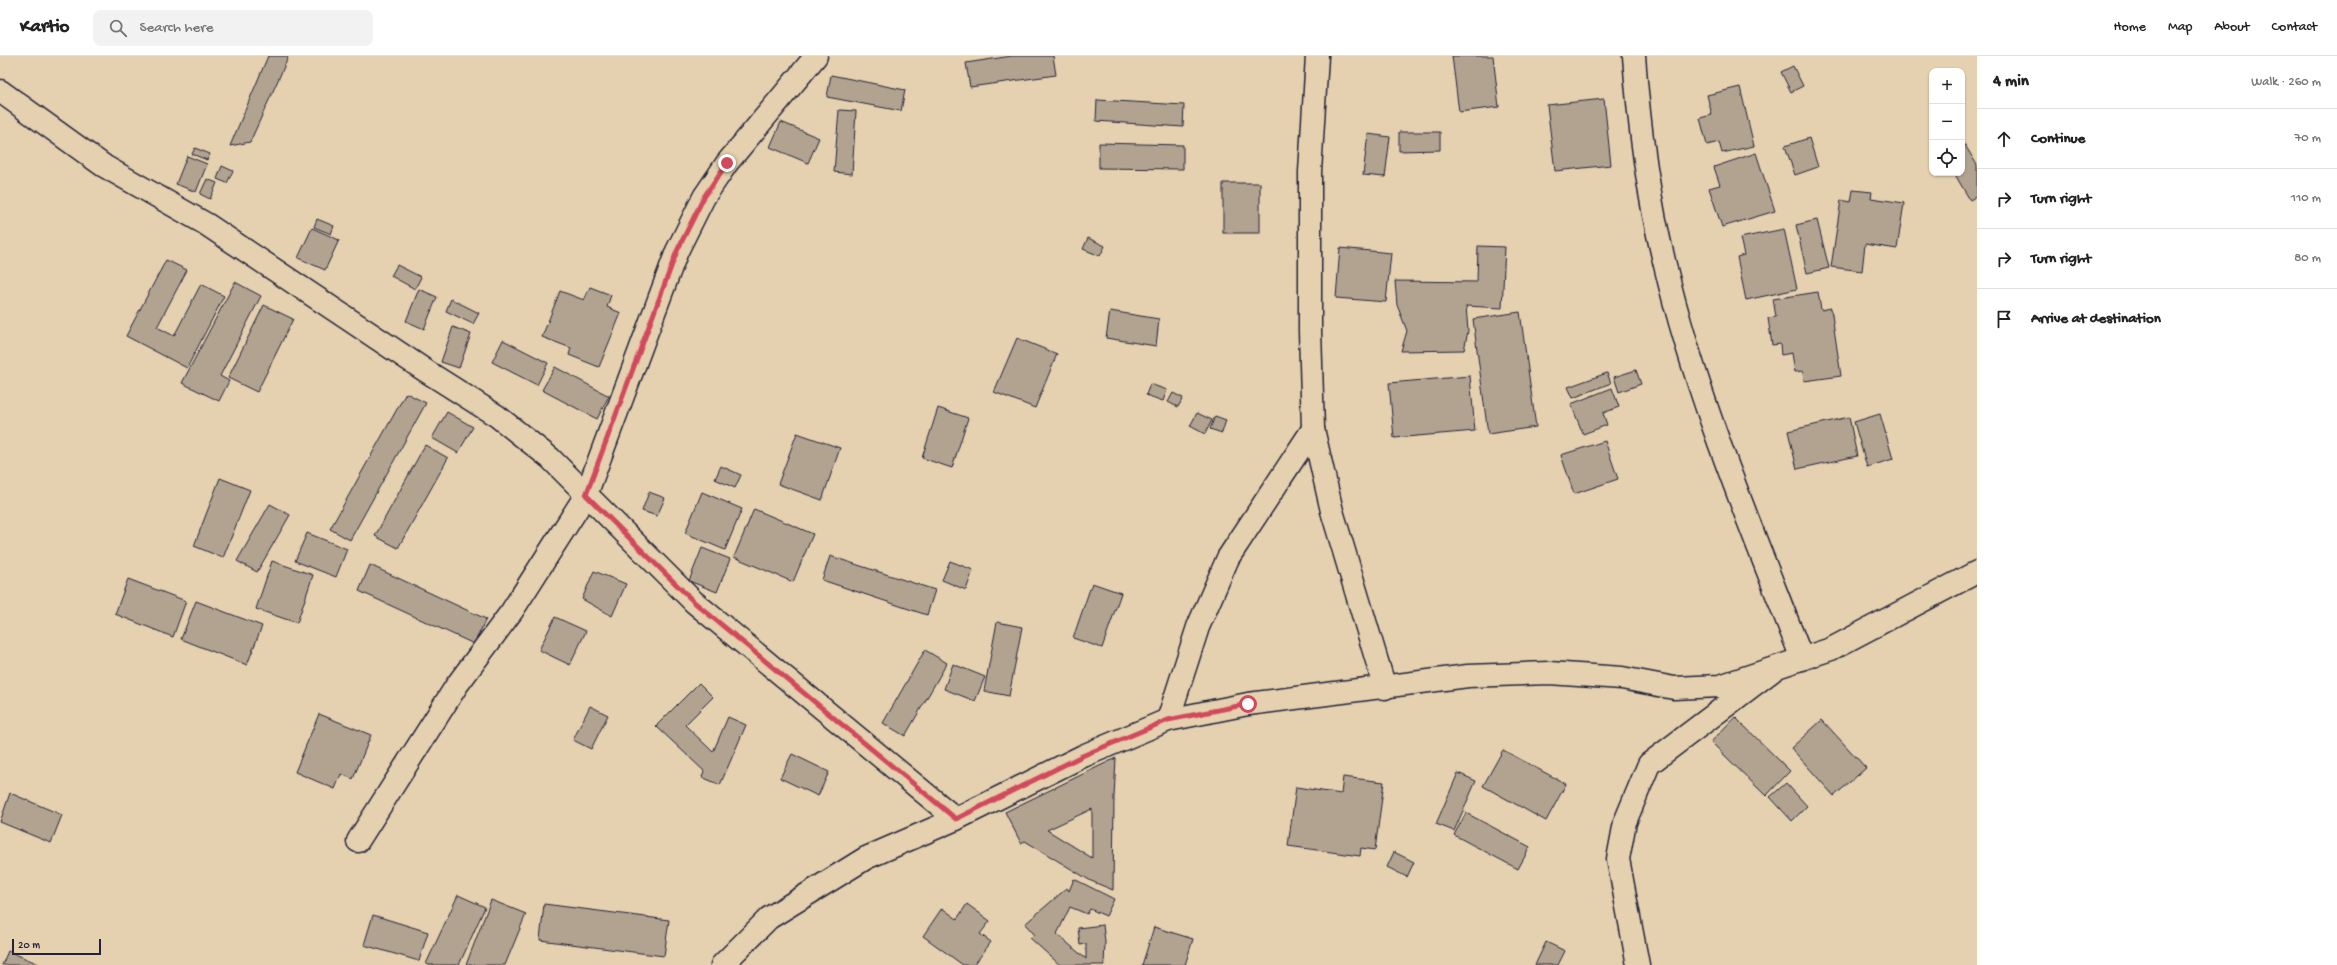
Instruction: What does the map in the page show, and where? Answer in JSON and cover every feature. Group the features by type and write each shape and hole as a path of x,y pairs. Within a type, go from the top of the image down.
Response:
{"street":[{"path":"358,841 457,685 512,612 586,495 677,251 704,197 744,141 816,56"},
{"path":"1317,56 1310,172 1310,331 1313,429 1332,511 1385,688"},
{"path":"1634,56 1637,98 1652,197 1665,265 1681,325 1700,390 1802,659"},
{"path":"0,91 104,166 206,224 426,371 497,416 550,458 694,602 956,819"},
{"path":"1168,720 1198,627 1228,558 1313,429"},
{"path":"722,965 769,918 866,858 956,819 1082,756 1168,720 1248,704 1385,688 1468,676 1549,673 1622,678 1674,688 1720,686 1831,649 1977,572"},
{"path":"1638,965 1618,859 1625,822 1649,764 1776,667"}],"building":[{"path":"268,56 286,56 288,58 250,142 230,146"},
{"path":"1012,56 1053,56 1056,75 970,87 966,63"},
{"path":"1452,56 1493,56 1499,107 1459,112"},
{"path":"1793,66 1803,86 1791,92 1781,72"},
{"path":"831,75 905,90 901,111 827,97"},
{"path":"1740,87 1754,146 1722,153 1719,142 1707,145 1700,118 1712,115 1707,95"},
{"path":"1604,99 1611,165 1555,171 1547,105"},
{"path":"1097,100 1184,105 1183,127 1096,121"},
{"path":"839,110 856,111 852,174 834,172"},
{"path":"781,122 819,138 808,163 770,147"},
{"path":"1399,132 1440,132 1440,150 1399,151"},
{"path":"1368,134 1390,137 1385,177 1363,175"},
{"path":"1809,138 1818,167 1795,175 1785,146"},
{"path":"1099,143 1183,145 1183,169 1099,168"},
{"path":"1965,145 1977,165 1977,196 1970,200 1956,176 1965,176"},
{"path":"195,148 210,154 207,160 192,154"},
{"path":"1756,153 1775,211 1722,227 1709,188 1720,185 1714,167"},
{"path":"187,156 207,164 196,192 176,184"},
{"path":"222,166 233,171 227,183 217,179"},
{"path":"207,179 217,183 210,199 200,194"},
{"path":"1223,183 1260,183 1260,233 1223,233"},
{"path":"1853,190 1872,192 1871,198 1904,203 1897,249 1865,244 1862,271 1831,267 1841,200 1851,202"},
{"path":"317,219 334,226 331,234 314,227"},
{"path":"1817,220 1829,268 1807,273 1796,225"},
{"path":"312,228 339,240 325,270 298,258"},
{"path":"1784,229 1797,289 1746,300 1737,257 1744,255 1740,238"},
{"path":"1088,238 1105,246 1100,256 1083,249"},
{"path":"1478,246 1505,247 1502,308 1466,306 1468,331 1464,350 1401,351 1407,331 1397,305 1395,281 1477,282"},
{"path":"1340,248 1391,253 1386,302 1336,298"},
{"path":"166,260 187,270 157,327 174,336 201,284 224,296 187,368 126,336"},
{"path":"397,265 421,277 415,289 391,276"},
{"path":"235,282 261,296 220,376 229,381 219,401 182,383"},
{"path":"590,287 611,295 607,307 621,313 599,367 569,355 571,348 542,337 560,291 584,300"},
{"path":"419,289 437,297 424,329 406,321"},
{"path":"1818,292 1821,310 1831,308 1841,376 1804,381 1803,371 1795,372 1792,353 1781,355 1780,344 1772,345 1768,318 1776,317 1773,299"},
{"path":"451,299 479,313 473,324 446,311"},
{"path":"264,305 293,319 257,392 228,378"},
{"path":"1110,311 1159,319 1156,346 1106,338"},
{"path":"1520,312 1536,427 1488,434 1473,319"},
{"path":"453,327 471,334 459,368 441,362"},
{"path":"1017,338 1057,354 1035,408 994,392"},
{"path":"503,340 548,363 537,385 492,362"},
{"path":"555,367 609,396 597,419 542,390"},
{"path":"1636,370 1641,384 1619,392 1614,377"},
{"path":"1607,373 1611,383 1573,398 1568,387"},
{"path":"1470,376 1475,431 1394,438 1389,383"},
{"path":"1150,384 1167,390 1163,401 1146,395"},
{"path":"1612,388 1619,407 1603,413 1607,425 1583,434 1571,404"},
{"path":"406,393 426,403 350,540 330,529"},
{"path":"1173,393 1183,398 1178,407 1168,402"},
{"path":"938,408 968,418 952,468 922,458"},
{"path":"447,412 473,427 458,453 432,438"},
{"path":"1197,413 1212,420 1205,434 1190,426"},
{"path":"1880,414 1893,459 1867,467 1854,422"},
{"path":"1215,416 1226,420 1222,433 1210,429"},
{"path":"1849,417 1857,456 1797,469 1788,431"},
{"path":"797,433 840,448 822,500 778,484"},
{"path":"1605,441 1618,479 1574,494 1561,455"},
{"path":"425,445 448,458 398,548 375,536"},
{"path":"721,466 741,475 735,488 715,479"},
{"path":"220,478 250,490 223,558 194,546"},
{"path":"649,492 665,498 657,516 642,511"},
{"path":"702,492 742,509 725,550 685,533"},
{"path":"270,504 290,515 257,572 237,561"},
{"path":"754,509 813,534 793,582 734,557"},
{"path":"307,533 347,549 336,577 295,561"},
{"path":"702,548 730,559 717,592 689,581"},
{"path":"830,556 935,590 927,615 822,580"},
{"path":"272,561 313,575 297,623 256,609"},
{"path":"950,561 973,570 966,590 942,580"},
{"path":"370,565 486,619 474,644 359,591"},
{"path":"594,571 626,584 612,616 582,599"},
{"path":"128,579 186,601 173,637 115,614"},
{"path":"1092,583 1121,593 1102,648 1073,638"},
{"path":"196,601 262,626 247,665 181,639"},
{"path":"555,617 586,631 570,665 539,650"},
{"path":"997,622 1022,627 1009,696 984,691"},
{"path":"925,650 947,663 905,736 883,723"},
{"path":"953,664 985,677 975,701 944,689"},
{"path":"699,683 713,697 685,725 713,752 728,717 746,725 720,785 702,777 704,771 656,726"},
{"path":"590,706 608,715 591,749 573,740"},
{"path":"319,714 371,735 353,779 341,774 335,789 295,772"},
{"path":"1735,717 1790,771 1766,796 1711,742"},
{"path":"1822,720 1866,768 1834,796 1791,748"},
{"path":"1503,750 1566,784 1546,821 1483,786"},
{"path":"792,754 829,772 818,796 780,778"},
{"path":"1116,758 1113,890 1091,881 1025,841 1021,843 1005,812","holes":["1092,809 1092,858 1047,830"]},
{"path":"1458,773 1476,781 1454,831 1436,824"},
{"path":"1343,777 1384,782 1375,850 1361,848 1360,856 1288,846 1296,787 1341,794"},
{"path":"1786,783 1807,806 1792,821 1770,797"},
{"path":"10,793 62,815 51,843 0,822"},
{"path":"1466,813 1530,847 1518,869 1454,835"},
{"path":"1394,852 1414,862 1407,877 1387,867"},
{"path":"1074,879 1114,899 1106,916 1090,909 1087,914 1070,907 1057,934 1086,959 1086,944 1080,945 1078,928 1103,925 1105,942 1104,965 1060,965 1030,938 1034,934 1025,924 1067,888 1069,891"},
{"path":"458,895 485,907 459,965 426,964"},
{"path":"491,900 526,914 505,965 466,965"},
{"path":"544,904 669,920 664,956 540,940"},
{"path":"967,904 990,921 980,934 991,942 974,965 963,965 923,936 942,908 957,919"},
{"path":"373,915 428,932 419,961 364,945"},
{"path":"1154,927 1193,939 1185,965 1142,965"},
{"path":"1546,942 1565,951 1558,965 1535,965"},
{"path":"8,951 41,965 2,965"}],"route":[{"path":"727,163 704,197 677,251 586,495 694,602 956,819 1082,756 1168,720 1248,704"}]}
